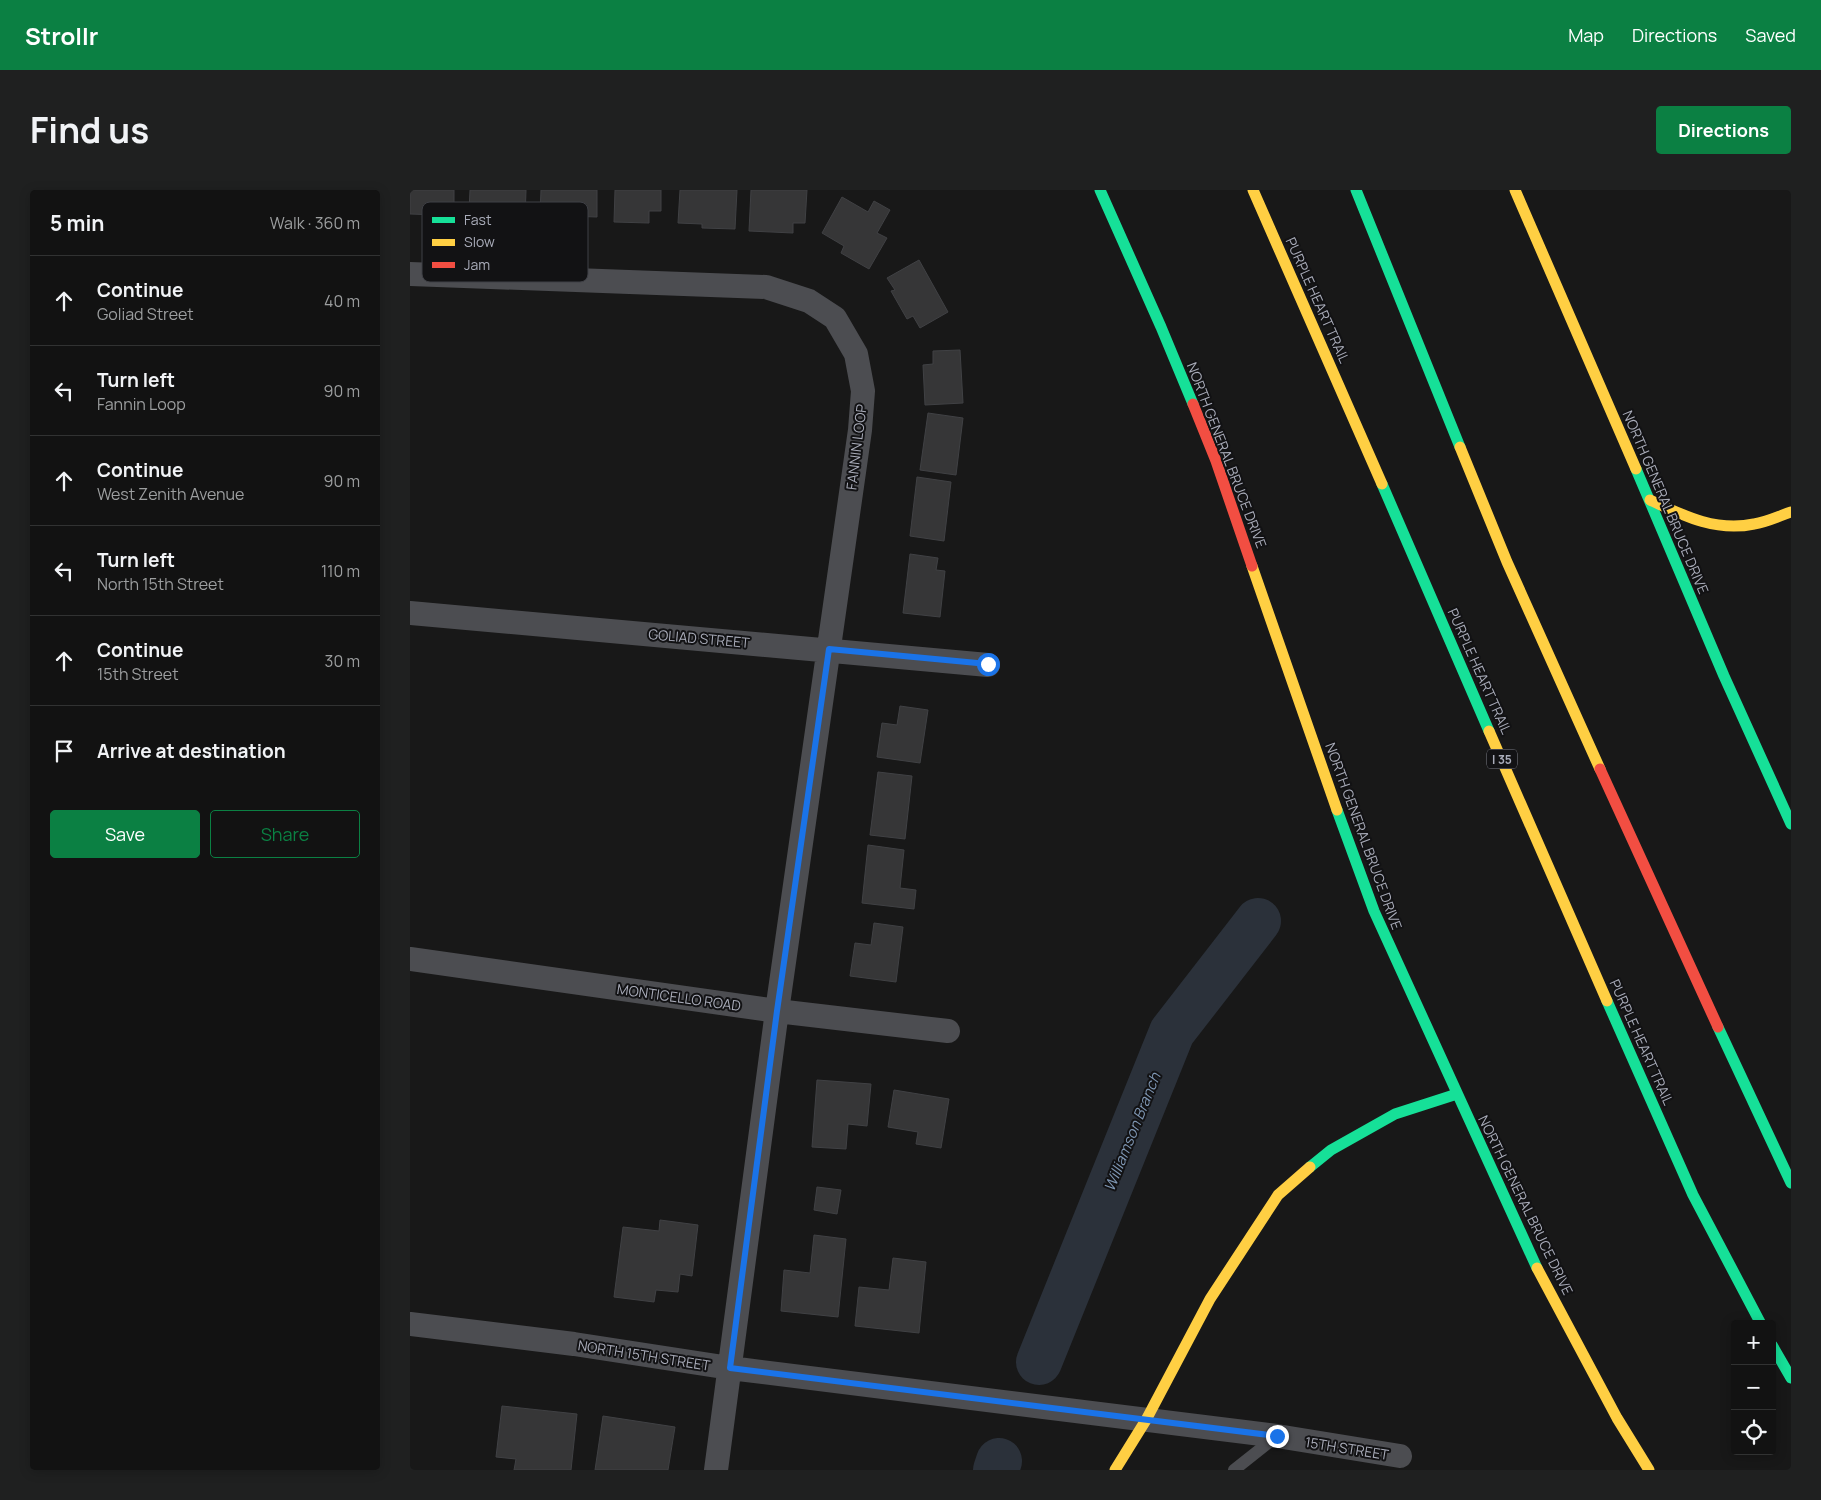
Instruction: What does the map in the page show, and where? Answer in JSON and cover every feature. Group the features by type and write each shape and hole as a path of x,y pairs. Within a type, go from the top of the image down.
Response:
{"main road":[{"name":"NORTH GENERAL BRUCE DRIVE","path":"1100,190 1162,327 1216,461 1335,805 1374,911 1537,1266 1617,1418 1649,1470"},
{"name":"PURPLE HEART TRAIL","path":"1254,190 1693,1195 1759,1320"},
{"path":"1356,190 1506,562 1644,868 1791,1183"},
{"name":"NORTH GENERAL BRUCE DRIVE","path":"1514,190 1650,500 1724,676 1791,824"},
{"path":"1650,500 1697,522 1722,528 1752,525 1791,512"},
{"path":"1115,1470 1146,1420 1210,1300 1278,1195 1332,1150 1395,1114 1457,1094"},
{"path":"1776,1352 1791,1378"}],"street":[{"name":"FANNIN LOOP","path":"588,280 766,287 809,301 835,318 856,354 863,391 860,430 777,1011 716,1470"},
{"name":"GOLIAD STREET","path":"410,613 988,664"},
{"name":"MONTICELLO ROAD","path":"410,959 777,1011 948,1031"},
{"name":"NORTH 15TH STREET","path":"410,1324 574,1344 730,1368 1146,1420"},
{"name":"15TH STREET","path":"1146,1420 1277,1436 1400,1456"}],"lane":[{"path":"1234,1470 1277,1436"}],"building":[{"path":"410,190 454,190 454,202 422,202 422,214 410,214"},
{"path":"470,190 526,190 526,202 469,202"},
{"path":"541,190 597,190 597,217 588,217 588,202 541,202"},
{"path":"615,190 661,190 661,211 649,211 649,223 614,222"},
{"path":"680,190 737,190 735,229 702,228 702,224 678,223"},
{"path":"751,190 807,190 805,223 793,223 793,233 749,231"},
{"path":"842,197 868,212 874,201 890,210 877,233 887,238 869,269 841,253 844,246 822,233"},
{"path":"919,260 948,312 920,328 913,316 907,319 891,291 895,290 887,278"},
{"path":"960,350 963,403 925,405 923,365 933,364 933,351"},
{"path":"928,413 963,418 956,475 920,470"},
{"path":"917,477 951,482 944,541 910,536"},
{"path":"910,554 938,558 936,570 945,571 940,617 903,613"},
{"path":"900,706 928,710 920,763 877,757 882,723 897,725"},
{"path":"878,772 912,776 905,839 870,835"},
{"path":"868,845 904,850 900,888 916,890 914,909 862,903"},
{"path":"874,923 903,927 896,982 850,976 855,943 871,945"},
{"path":"817,1080 871,1084 867,1126 848,1124 846,1149 812,1147"},
{"path":"894,1090 949,1099 941,1148 916,1144 918,1132 888,1127"},
{"path":"817,1187 841,1190 837,1214 814,1210"},
{"path":"660,1220 698,1225 692,1276 680,1274 678,1292 656,1290 654,1302 614,1297 623,1227 659,1231"},
{"path":"814,1235 846,1239 838,1317 781,1311 784,1270 810,1273"},
{"path":"893,1258 926,1262 919,1333 855,1326 859,1287 889,1290"},
{"path":"502,1406 577,1414 571,1470 514,1470 516,1459 496,1457"},
{"path":"603,1416 675,1427 668,1470 595,1470"}],"waterway":[{"name":"Williamson Branch","path":"1039,1362 1172,1032 1258,921"},
{"name":"Williamson Branch","path":"996,1470 999,1461"}],"traffic: fast":[{"path":"1100,190 1193,404"},
{"path":"1356,190 1460,447"},
{"path":"1636,469 1724,676 1791,824"},
{"path":"1382,484 1489,731"},
{"path":"1337,810 1374,911 1537,1268"},
{"path":"1607,1001 1693,1195 1759,1320"},
{"path":"1718,1027 1791,1183"},
{"path":"1310,1167 1331,1150 1395,1114 1457,1094"},
{"path":"1776,1352 1791,1378"}],"traffic: slow":[{"path":"1253,190 1382,484"},
{"path":"1515,190 1636,469"},
{"path":"1460,447 1507,562 1600,769"},
{"path":"1650,500 1688,517 1726,526 1759,523 1791,512"},
{"path":"1252,566 1337,810"},
{"path":"1489,731 1607,1001"},
{"path":"1115,1470 1146,1420 1210,1299 1278,1195 1310,1167"},
{"path":"1537,1268 1617,1418 1649,1470"}],"traffic: jam":[{"path":"1193,404 1216,461 1252,566"},
{"path":"1600,769 1718,1027"}],"route":[{"path":"988,664 829,649 777,1011 730,1368 1277,1436"}]}
